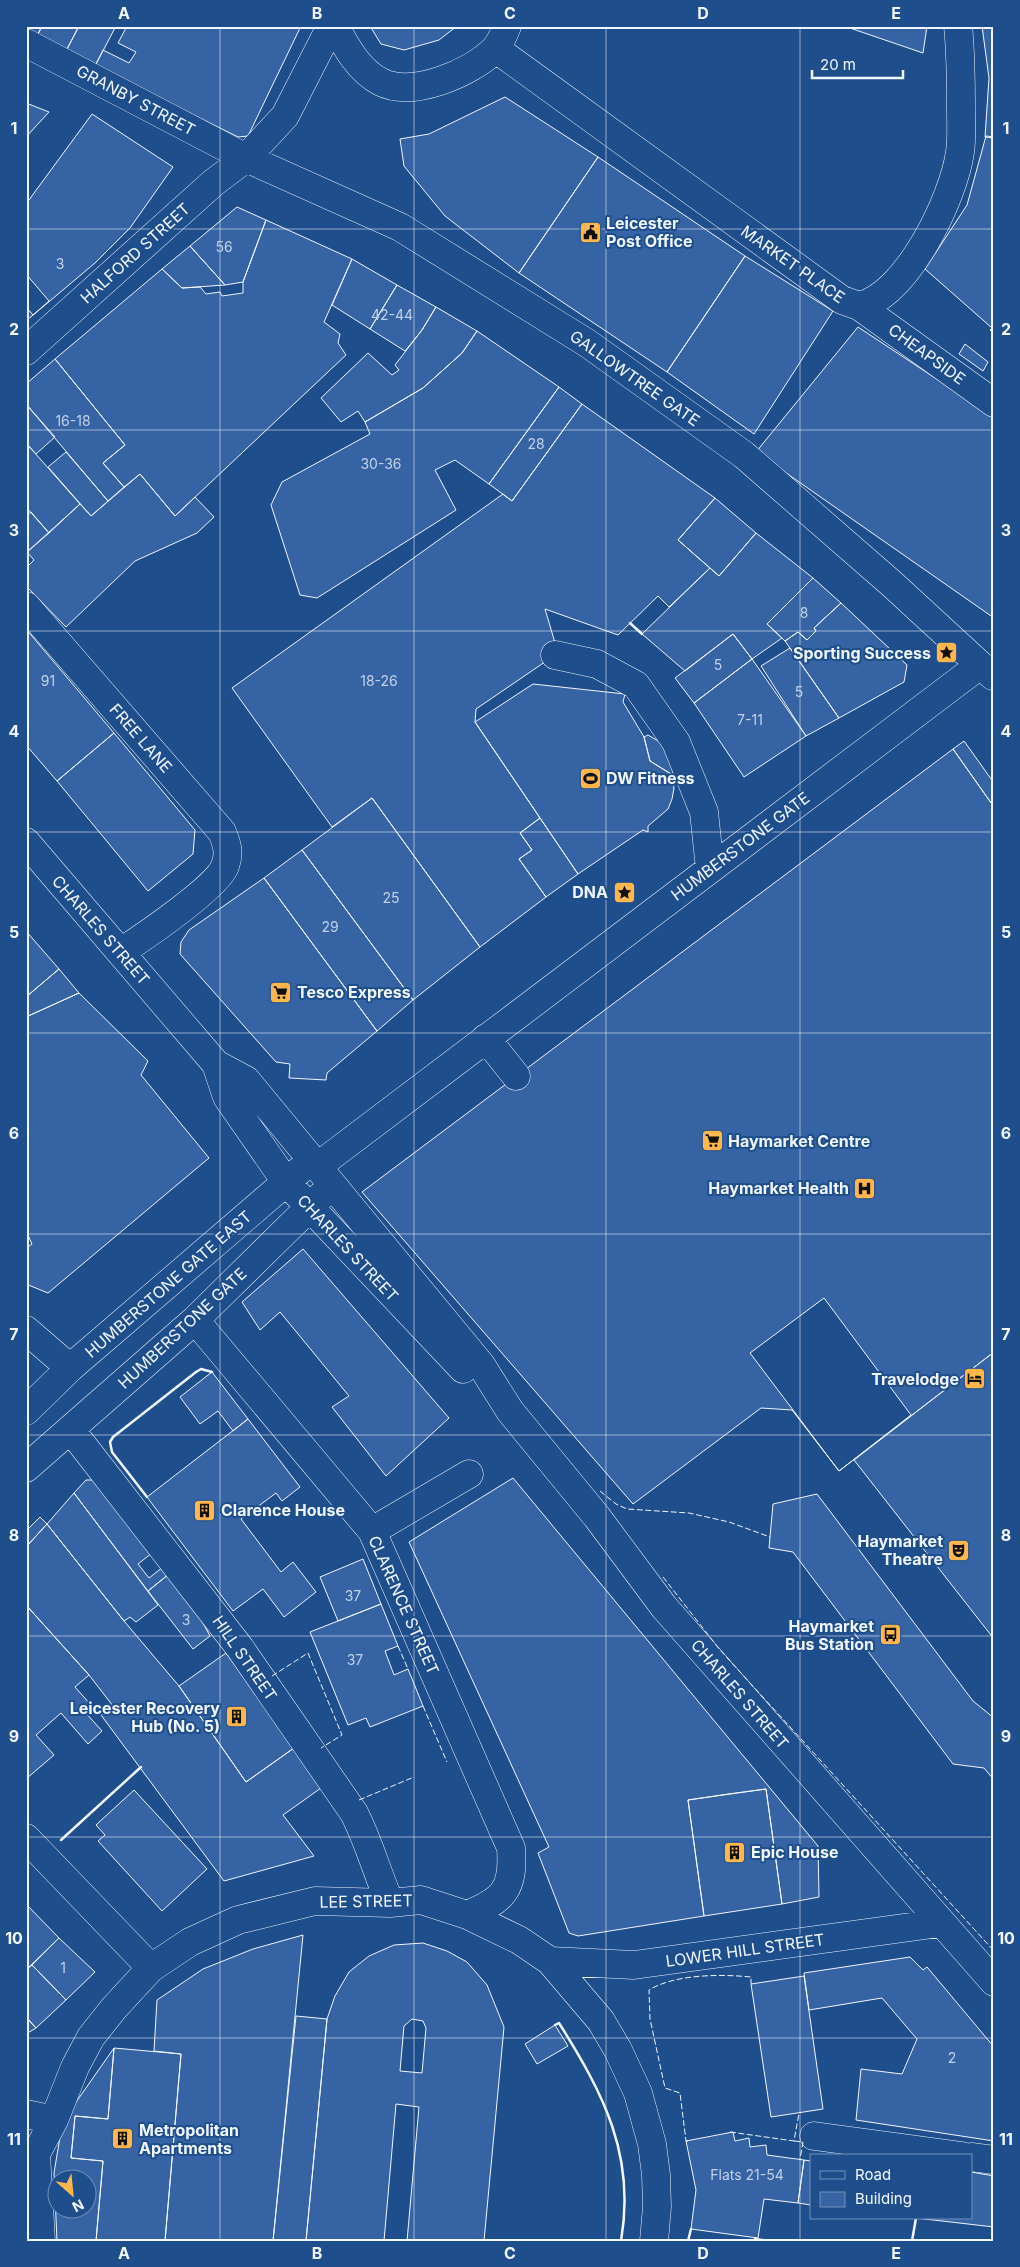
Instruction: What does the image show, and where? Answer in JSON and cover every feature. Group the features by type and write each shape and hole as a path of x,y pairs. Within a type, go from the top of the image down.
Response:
{"street":[{"path":"333,26 347,49 366,72 382,83 399,86 418,86 449,78 475,65 502,38"},
{"name":"HALFORD STREET","path":"26,351 213,183 246,158 285,116 333,26"},
{"name":"MARKET PLACE","path":"502,38 842,300 859,306 878,299 902,276 926,239 955,178 961,151 958,26"},
{"name":"GRANBY STREET","path":"26,43 246,158"},
{"name":"GALLOWTREE GATE","path":"246,158 400,227 587,342 744,455 892,584 987,671"},
{"name":"CHEAPSIDE","path":"859,306 990,400"},
{"name":"FREE LANE","path":"26,606 222,832 229,849 225,867 217,879 161,924 121,952"},
{"path":"555,655 597,664 636,684 676,742 704,812 710,869"},
{"name":"HUMBERSTONE GATE","path":"26,1468 195,1320 308,1208 321,1170 486,1038 710,869 987,671"},
{"name":"CHARLES STREET","path":"32,860 121,952 216,1064 246,1080 481,1365 510,1411 597,1517 664,1607 940,1923 989,1974"},
{"path":"486,1038 516,1076"},
{"name":"CHARLES STREET","path":"216,1064 227,1097 286,1182 308,1208 471,1378 510,1411"},
{"name":"HUMBERSTONE GATE EAST","path":"26,1411 70,1368 286,1182 321,1170"},
{"name":"CLARENCE STREET","path":"195,1320 372,1531 512,1848 513,1871 506,1891 484,1908 467,1915"},
{"path":"26,1330 70,1368"},
{"name":"HILL STREET","path":"71,1430 240,1648 354,1813 368,1841 390,1903"},
{"path":"372,1531 469,1474"},
{"path":"26,1838 151,1968"},
{"name":"LEE STREET","path":"41,2241 36,2154 54,2120 65,2089 91,2037 114,2008 151,1968 190,1942 238,1920 315,1901 390,1903 421,1900 467,1915 518,1940 550,1961 601,2021 618,2050 638,2093 652,2144 656,2175 654,2241"},
{"name":"LOWER HILL STREET","path":"550,1961 634,1965 940,1923"},
{"path":"26,2114 54,2120"},
{"path":"814,2136 947,2154"},
{"path":"972,2157 994,2160"}],"building":[{"path":"26,26 42,26 37,36 26,30"},
{"path":"42,26 79,26 66,51 37,36"},
{"path":"79,26 116,26 95,66 66,51"},
{"path":"127,26 301,26 248,136 238,137 95,66 103,50 129,63 136,52 118,43"},
{"path":"370,26 457,26 439,40 404,50 381,44"},
{"path":"844,26 927,26 923,53"},
{"path":"982,26 994,26 994,138 985,137 989,78"},
{"path":"505,97 598,157 519,273 445,216 404,166 400,139 429,134"},
{"path":"26,103 49,112 26,137"},
{"path":"92,114 173,167 130,228 95,263 26,321 26,204"},
{"path":"986,136 994,137 994,333 990,330 992,328 925,269 967,205"},
{"path":"598,157 745,256 667,372 519,273"},
{"path":"237,207 266,220 243,282 225,285 190,246"},
{"path":"266,220 352,259 324,322 340,334 338,343 346,355 175,516 140,474 124,487 103,463 125,445 55,359 162,269 182,288 200,287 206,294 220,292 222,296 243,293 243,282"},
{"path":"190,246 225,285 182,288 162,269"},
{"path":"745,256 833,311 754,434 667,372"},
{"path":"352,259 397,285 370,329 332,305"},
{"path":"26,274 49,301 33,315 26,307"},
{"path":"397,285 436,307 422,330 405,351 370,329"},
{"path":"436,307 477,331 462,353 423,388 365,422 358,411 341,422 321,398 368,353 392,375 399,370 395,365 422,330"},
{"path":"858,327 994,417 994,618 756,452"},
{"path":"477,331 559,387 489,484 455,460 435,470 456,510 317,598 300,595 271,505 282,482 370,434 365,422 423,388 462,353"},
{"path":"965,344 988,362 983,371 959,354"},
{"path":"55,359 125,445 103,463 124,487 108,501 26,404 26,384"},
{"path":"559,387 582,404 512,501 489,484"},
{"path":"26,404 55,437 36,454 26,443"},
{"path":"582,404 715,498 678,540 710,568 669,607 658,596 618,635 545,609 558,653 476,709 475,722 540,818 520,833 532,850 519,859 546,897 480,947 372,798 332,827 232,688 503,494 512,501"},
{"path":"26,443 80,504 49,533 26,507"},
{"path":"66,452 108,501 91,516 48,467"},
{"path":"140,474 175,516 195,497 214,517 197,533 135,561 66,627 26,586 26,568 34,560 27,552 80,504 91,516"},
{"path":"715,498 756,533 719,576 678,540"},
{"path":"31,512 49,533 26,553 26,516"},
{"path":"756,533 813,578 767,624 782,638 752,659 733,634 685,671 642,634 710,568 719,576"},
{"path":"813,578 841,603 814,628 816,631 807,640 798,632 785,641 767,624"},
{"path":"841,603 907,665 904,682 839,718 785,641 798,632 807,640 816,631 814,628"},
{"path":"26,629 114,733 57,781 26,745"},
{"path":"733,634 752,659 694,703 675,678"},
{"path":"790,648 839,718 806,736 761,666"},
{"path":"752,659 806,736 744,777 694,703"},
{"path":"533,684 625,694 623,702 644,737 650,761 671,774 674,788 672,799 668,809 648,826 648,832 643,830 578,874 475,722"},
{"path":"114,733 195,830 193,854 148,891 57,781"},
{"path":"648,735 670,748 674,772 671,774 650,761 644,737"},
{"path":"964,741 994,783 994,807 953,749"},
{"name":"Haymarket Centre","path":"953,749 994,807 994,1352 839,1471 792,1410 761,1408 633,1504 362,1192"},
{"path":"372,798 480,947 413,1000 302,850"},
{"path":"540,818 578,874 546,897 519,859 532,850 520,833"},
{"path":"302,850 413,1000 377,1031 264,878"},
{"name":"Tesco Express","path":"264,878 377,1031 327,1073 326,1080 289,1078 290,1064 276,1062 180,954 181,942 189,930"},
{"path":"26,931 59,969 26,997"},
{"path":"59,969 79,993 26,1017 26,997"},
{"path":"79,993 148,1061 141,1075 209,1158 48,1293 26,1284 26,1248 32,1244 26,1231 26,1017"},
{"path":"303,1249 449,1418 386,1476 332,1407 349,1396 280,1312 260,1330 242,1302"},
{"path":"824,1298 911,1415 839,1471 750,1353"},
{"name":"Haymarket Theatre","path":"994,1352 994,1639 854,1460"},
{"path":"212,1372 248,1419 233,1431 218,1411 200,1424 180,1397"},
{"name":"Clarence House","path":"248,1419 300,1487 282,1501 276,1493 241,1519 281,1572 293,1562 316,1592 284,1617 263,1589 233,1611 147,1497"},
{"path":"513,1478 818,1846 819,1897 782,1904 766,1789 728,1794 688,1800 704,1916 578,1936 569,1933 538,1853 549,1847 409,1542"},
{"path":"86,1480 93,1480 152,1553 138,1564 149,1578 163,1567 169,1574 148,1591 74,1493"},
{"path":"74,1493 158,1605 136,1622 130,1617 124,1621 47,1524"},
{"name":"Haymarket Bus Station","path":"817,1494 973,1701 994,1718 994,1780 984,1768 953,1764 793,1552 769,1548 773,1504"},
{"path":"40,1517 47,1524 26,1547 26,1531"},
{"path":"47,1524 124,1621 179,1686 246,1782 294,1748 321,1788 283,1815 314,1856 224,1881 101,1715 113,1706 89,1675 26,1605 26,1547"},
{"path":"363,1559 381,1604 338,1621 320,1577"},
{"path":"169,1574 192,1603 210,1636 193,1649 148,1591"},
{"path":"381,1604 398,1646 385,1651 394,1675 408,1669 423,1706 370,1727 366,1718 348,1725 310,1632"},
{"path":"26,1605 89,1675 75,1687 91,1705 84,1711 102,1731 88,1744 61,1713 36,1735 54,1755 26,1779"},
{"name":"Leicester Recovery Hub (No. 5)","path":"226,1653 294,1748 246,1782 179,1686"},
{"name":"Epic House","path":"766,1789 782,1904 704,1916 688,1800"},
{"path":"134,1790 207,1869 162,1911 98,1841 105,1835 96,1825"},
{"path":"26,1904 59,1938 26,1970"},
{"path":"303,1935 273,2241 165,2241 181,2054 154,2051 157,2000 203,1969 253,1949"},
{"path":"59,1938 95,1972 66,2000 32,1965"},
{"path":"423,1943 447,1951 467,1962 487,1985 504,2027 484,2241 407,2241 419,2107 396,2104 384,2241 306,2241 327,2019 335,1996 349,1972 369,1956 394,1945","holes":["412,2019 423,2021 426,2028 422,2073 400,2071 404,2026"]},
{"path":"910,1957 923,1970 927,1967 994,2047 994,2141 856,2120 861,2069 902,2074 917,2039 882,1998 809,2010 804,1973"},
{"path":"32,1965 66,2000 36,2028 26,2017 26,1970"},
{"path":"804,1976 823,2109 771,2117 751,1984"},
{"path":"296,2016 327,2019 306,2241 273,2241"},
{"path":"26,2017 36,2028 26,2034"},
{"path":"555,2025 568,2046 537,2064 525,2044"},
{"name":"Metropolitan Apartments","path":"114,2048 181,2054 165,2241 96,2241 103,2161 71,2158 75,2116 108,2119"},
{"path":"114,2048 108,2119 75,2116 71,2158 103,2161 98,2218 98,2170 54,2170 60,2137 74,2105"},
{"path":"733,2132 735,2141 749,2138 750,2147 766,2145 767,2155 804,2160 798,2203 764,2199 758,2238 691,2229 696,2190 686,2141"},
{"path":"804,2160 810,2161 810,2205 798,2203"},
{"path":"972,2172 994,2176 994,2227 933,2220 972,2220"},
{"path":"56,2220 98,2220 96,2241 57,2241"}],"fence":[{"path":"600,1491 616,1504 627,1509 689,1513 729,1522 770,1537"},
{"path":"663,1577 720,1650 994,1951"},
{"path":"398,1646 408,1669"},
{"path":"272,1676 308,1653 342,1735 321,1748"},
{"path":"423,1706 447,1762"},
{"path":"359,1800 414,1777"},
{"path":"688,2141 686,2141 680,2093 665,2088 650,2019 649,1990 672,1981 698,1976 751,1977 751,1984"},
{"path":"730,2132 794,2141 799,2113"},
{"path":"794,2141 803,2142 800,2159"}],"wall":[{"path":"630,623 642,634"},
{"path":"147,1497 112,1452 110,1442 113,1437 196,1372 201,1369 212,1372"},
{"path":"61,1840 141,1767"},
{"path":"555,2025 559,2023 575,2049 602,2100 612,2126 620,2153 624,2180 621,2241"},
{"path":"912,2241 916,2220"},
{"path":"688,2241 691,2229"},
{"path":"755,2239 769,2241"}],"place":[{"name":"Leicester Post Office","path":"590,232"},
{"name":"Sporting Success","path":"947,653"},
{"name":"DW Fitness","path":"590,778"},
{"name":"DNA","path":"624,892"},
{"name":"Tesco Express","path":"281,992"},
{"name":"Haymarket Centre","path":"712,1141"},
{"name":"Haymarket Health","path":"865,1188"},
{"name":"Travelodge","path":"975,1379"},
{"name":"Clarence House","path":"205,1510"},
{"name":"Haymarket Theatre","path":"959,1550"},
{"name":"Haymarket Bus Station","path":"890,1635"},
{"name":"Leicester Recovery Hub (No. 5)","path":"236,1717"},
{"name":"Epic House","path":"735,1852"},
{"name":"Metropolitan Apartments","path":"123,2139"}]}
